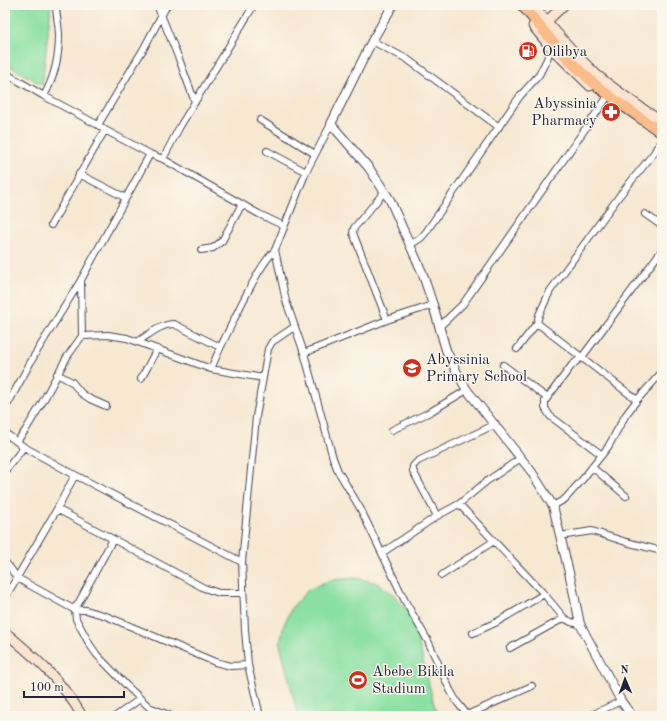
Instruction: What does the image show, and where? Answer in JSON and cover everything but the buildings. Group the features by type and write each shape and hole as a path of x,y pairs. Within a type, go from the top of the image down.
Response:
{"main road":[{"path":"516,5 575,53 595,73 662,122"},
{"path":"522,5 571,61 596,85 662,133"},
{"path":"527,5 541,26 592,77 624,102 662,128"},
{"path":"533,5 551,48 579,77 606,99 662,138"},
{"path":"541,26 564,5"},
{"path":"5,632 43,664 70,695 82,716"}],"street":[{"path":"44,96 49,86 57,59 59,35 56,5"},
{"path":"157,5 162,14 195,102"},
{"path":"98,125 144,48 167,5"},
{"path":"163,159 195,102 254,5"},
{"path":"211,369 220,347 254,279 269,256 275,250 306,172 372,41 393,5"},
{"path":"372,41 407,59 500,127"},
{"path":"410,246 420,239 500,127 520,96 539,75 551,48"},
{"path":"5,73 98,125 104,130 150,154 163,159 270,220 284,226"},
{"path":"439,327 463,304 606,99"},
{"path":"260,120 315,154"},
{"path":"331,124 369,168 385,191 395,210 422,272 451,363 467,390 496,424 537,480 552,506 574,592 580,624 621,701 632,716"},
{"path":"51,225 104,130"},
{"path":"517,349 537,323 550,291 620,194 654,153 662,138"},
{"path":"267,151 306,172"},
{"path":"5,409 34,356 81,280 150,154"},
{"path":"80,174 126,198"},
{"path":"385,191 354,228 353,233 387,320"},
{"path":"201,250 213,248 222,241 242,204"},
{"path":"645,214 662,226"},
{"path":"275,250 281,281 294,327 304,353 333,458 338,471 360,508 405,601 428,641 457,702 467,716 532,686"},
{"path":"602,455 550,416 545,408 546,397 572,365 582,357 662,250"},
{"path":"17,441 42,403 67,357 82,336 81,280"},
{"path":"304,353 387,320 433,304"},
{"path":"537,323 637,400"},
{"path":"137,342 160,327 174,324 220,347"},
{"path":"260,716 248,665 242,562 256,417 270,345 294,327"},
{"path":"82,336 118,336 211,369 263,378"},
{"path":"142,379 157,349"},
{"path":"503,365 546,397"},
{"path":"552,506 559,503 570,493 602,455 625,416 662,372"},
{"path":"57,374 72,382 81,393 106,406"},
{"path":"392,430 430,412 467,390"},
{"path":"437,516 413,471 415,464 418,461 496,424"},
{"path":"5,433 24,447 75,475 242,562"},
{"path":"5,471 24,447"},
{"path":"382,553 437,516 460,504 487,482 521,458"},
{"path":"592,467 626,496"},
{"path":"5,598 75,475"},
{"path":"460,504 544,594 564,618 571,622 580,624"},
{"path":"57,509 209,591 226,594 243,593"},
{"path":"560,536 595,531 626,542 662,551"},
{"path":"113,539 74,609 76,619 90,645 140,699 149,707 171,716"},
{"path":"442,575 494,541"},
{"path":"5,562 17,578 74,609 86,610 106,616 215,662 231,666 248,665"},
{"path":"473,633 497,622 544,594"},
{"path":"510,648 564,618"},
{"path":"116,716 140,699"},
{"path":"589,716 621,701"}],"green space":[{"path":"5,5 51,5 42,85 5,63"},
{"name":"Abebe Bikila Stadium","path":"355,578 377,583 393,594 406,609 414,625 437,716 298,716 280,644 284,625 292,607 308,590 330,580"}],"place":[{"name":"Oilibya","path":"528,51"},
{"name":"Abyssinia Pharmacy","path":"611,112"},
{"name":"Abyssinia Primary School","path":"412,368"},
{"name":"Abebe Bikila Stadium","path":"358,680"}]}
